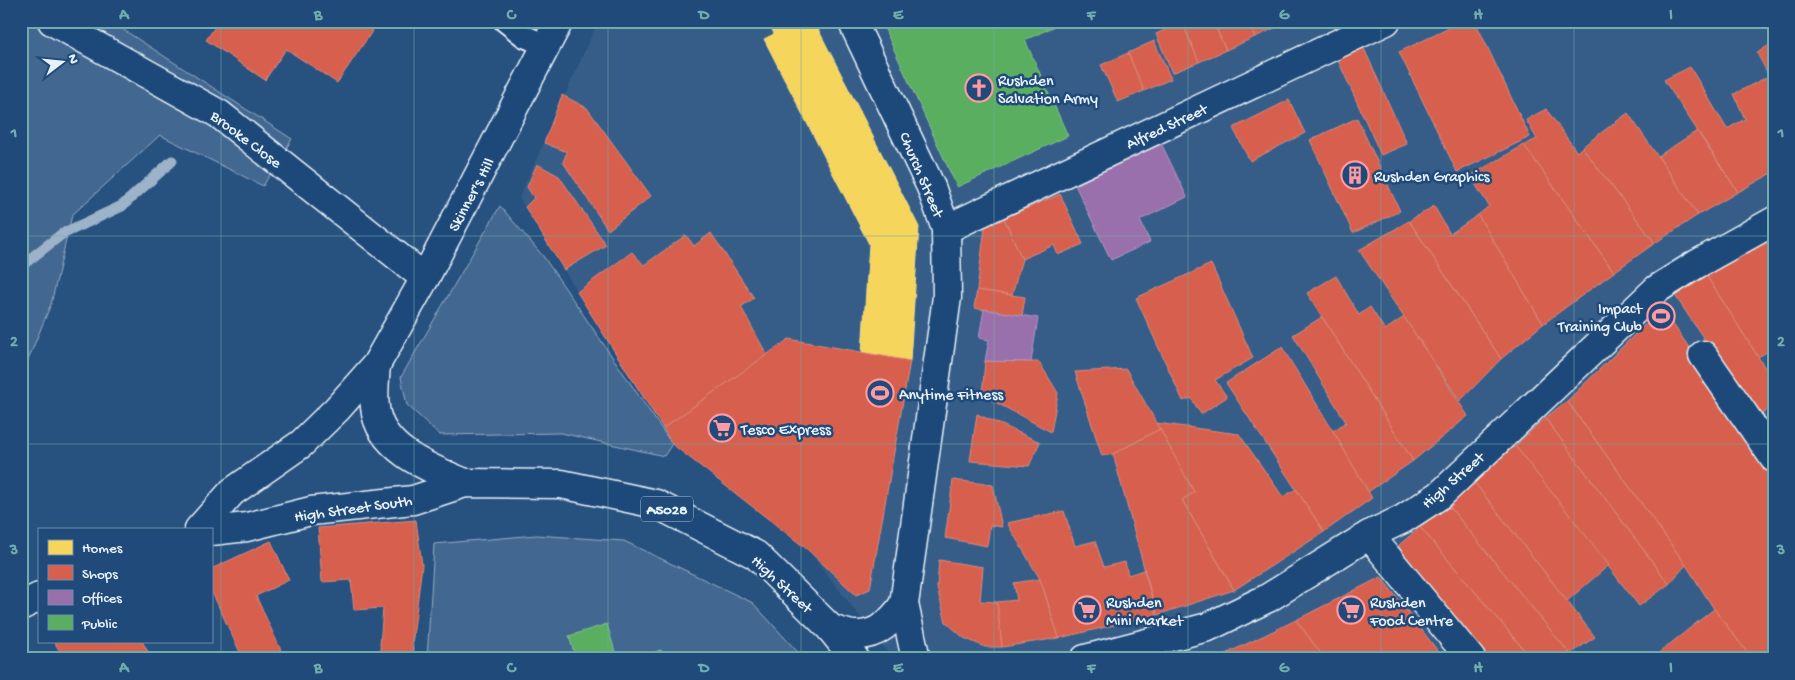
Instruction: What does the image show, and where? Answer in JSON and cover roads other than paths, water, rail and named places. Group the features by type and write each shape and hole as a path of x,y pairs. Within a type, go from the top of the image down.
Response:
{"street":[{"name":"Brooke Close","path":"52,21 219,114 425,278"},
{"name":"Skinner's Hill","path":"201,528 232,492 301,444 338,409 376,365 425,278 559,21"},
{"name":"Church Street","path":"852,21 931,187 946,229 947,297 904,604 920,655"},
{"name":"Alfred Street","path":"946,229 1386,21"},
{"name":"High Street","path":"1085,659 1208,627 1268,598 1369,535 1403,519 1440,495 1657,290 1697,264 1774,221"},
{"path":"1703,355 1774,458"},
{"name":"Skinner's Hill","path":"376,365 375,409 389,440 417,463 464,483"},
{"name":"High Street","path":"464,483 561,484 656,504 756,555 831,629 854,659"},
{"name":"High Street South","path":"212,531 247,526 311,511 413,500 464,483"},
{"path":"1369,535 1471,659"},
{"path":"21,606 38,598"},
{"path":"831,629 855,635 874,631 892,621 904,604"}],"lane":[{"path":"505,21 524,36 547,46"}],"waterway":[{"path":"21,266 62,234 122,206 172,161"}],"place":[{"name":"Rushden Salvation Army","path":"979,88"},
{"name":"Rushden Graphics","path":"1355,175"},
{"name":"Impact Training Club","path":"1661,316"},
{"name":"Anytime Fitness","path":"880,393"},
{"name":"Tesco Express","path":"722,428"},
{"name":"Rushden Mini Market","path":"1087,610"},
{"name":"Rushden Food Centre","path":"1351,610"}]}
